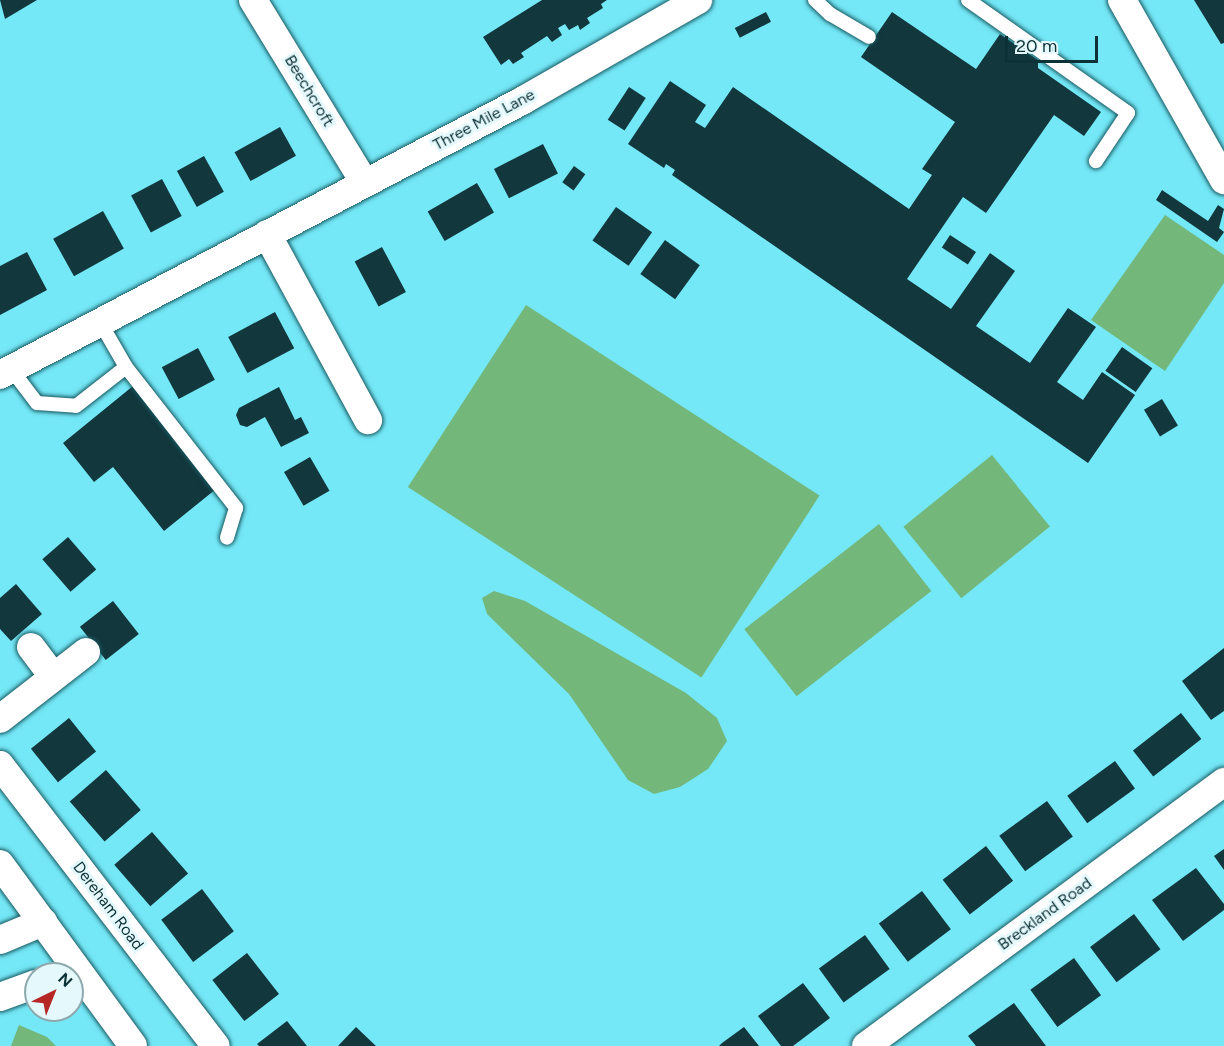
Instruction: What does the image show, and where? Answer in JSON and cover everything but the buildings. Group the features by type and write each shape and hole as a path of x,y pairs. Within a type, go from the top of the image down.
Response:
{"street":[{"name":"Beechcroft","path":"253,0 364,182"},
{"path":"1122,0 1224,180"},
{"name":"Three Mile Lane","path":"5,372 522,101 684,3"},
{"path":"267,234 368,420"},
{"path":"31,647 52,675"},
{"path":"0,719 52,675 86,651"},
{"name":"Dereham Road","path":"0,765 216,1046"},
{"name":"Breckland Road","path":"866,1046 1224,782"},
{"path":"0,864 43,922 67,962"},
{"path":"0,940 43,922"},
{"path":"84,986 133,1046"},
{"path":"0,997 24,988"}],"lane":[{"path":"815,0 830,14 869,37"},
{"path":"968,0 1128,113 1096,161"},
{"path":"100,322 126,367 236,508 228,538"},
{"path":"5,372 37,403 76,406 126,367"}],"green space":[{"path":"1165,215 1224,255 1224,283 1165,371 1091,320"},
{"path":"526,305 820,496 701,678 408,487"},
{"path":"992,455 1050,526 961,598 903,527"},
{"path":"879,524 931,591 797,696 744,629"},
{"path":"494,591 525,601 686,693 717,718 727,741 708,769 680,787 654,794 628,780 569,694 487,614 482,598"},
{"path":"19,1025 47,1037 56,1046 11,1046"}]}
